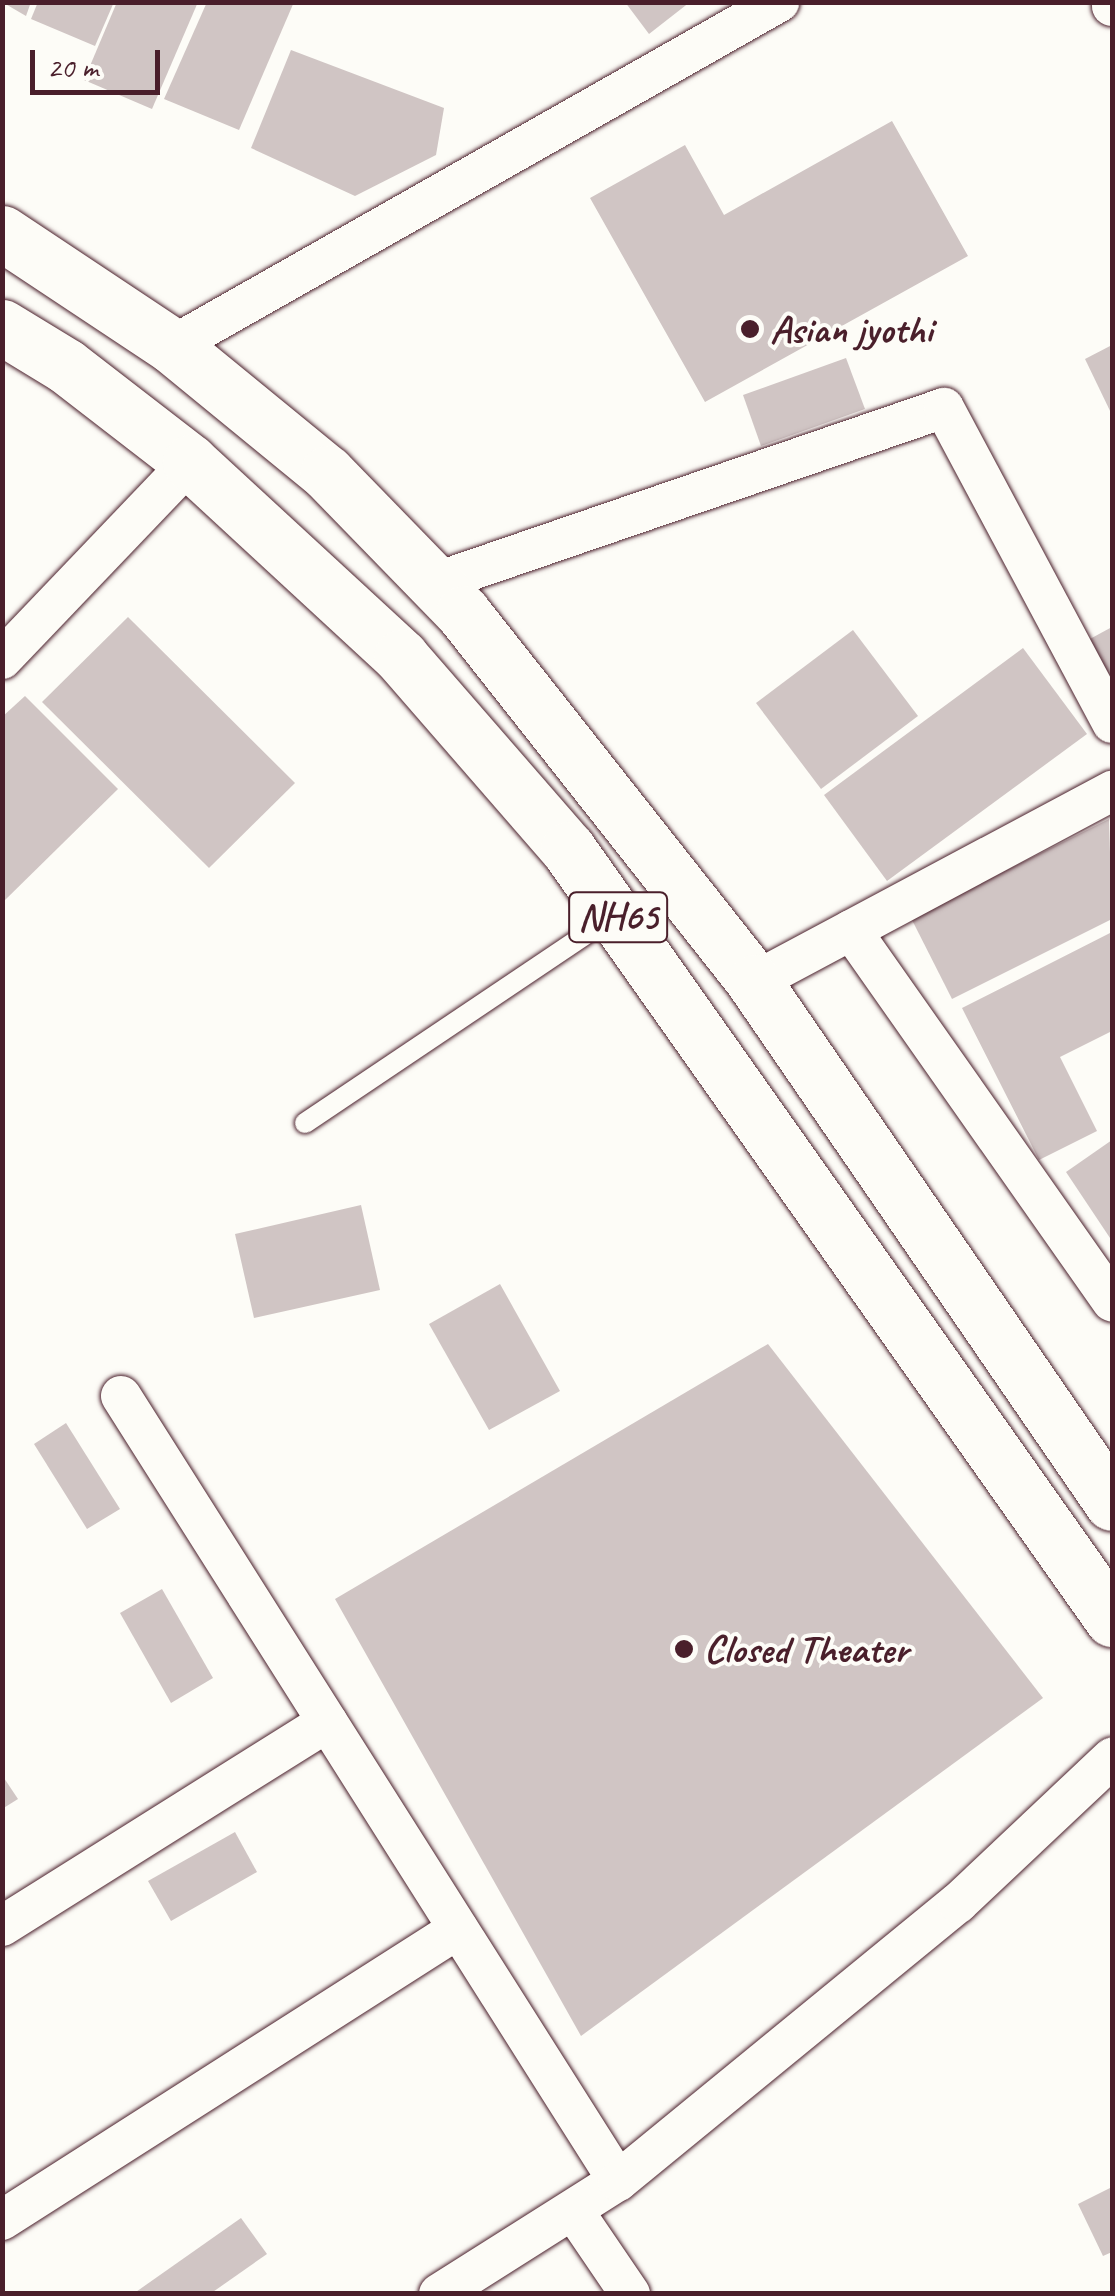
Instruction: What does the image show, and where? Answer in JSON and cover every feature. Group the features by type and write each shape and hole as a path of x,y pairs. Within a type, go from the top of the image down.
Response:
{"highway":[{"name":"NH65","path":"2,233 172,346 327,473 434,583 754,982 1112,1503"},
{"name":"NH65","path":"2,327 66,366 190,462 402,658 616,914 1112,1618"}],"street":[{"path":"172,346 778,2"},
{"path":"434,583 944,408 1112,723"},
{"path":"2,660 190,462"},
{"path":"754,982 1112,791"},
{"path":"851,930 1112,1302"},
{"path":"121,1396 618,2181"},
{"path":"2,1926 327,1722"},
{"path":"440,2294 575,2213 618,2181 958,1903 1112,1758"},
{"path":"2,2220 458,1929"},
{"path":"575,2213 630,2294"}],"lane":[{"path":"305,1124 616,914"}],"building":[{"path":"2,2 31,2 26,16"},
{"path":"38,2 114,2 95,46 31,19"},
{"path":"117,2 198,2 152,109 84,80"},
{"path":"207,2 294,2 239,130 164,99"},
{"path":"625,2 690,2 649,34"},
{"path":"291,50 444,108 436,155 355,196 251,148"},
{"name":"Asian jyothi","path":"892,121 968,256 705,402 590,198 685,145 724,215"},
{"path":"1112,345 1112,415 1085,359"},
{"path":"846,358 865,409 761,446 743,395"},
{"path":"128,617 295,783 209,868 42,702"},
{"path":"1112,627 1112,688 1088,640"},
{"path":"853,630 918,716 821,789 756,703"},
{"path":"1023,648 1087,734 887,881 824,795"},
{"path":"25,696 118,789 2,903 2,717"},
{"path":"1109,819 1112,919 952,999 911,918"},
{"path":"1112,932 1112,1031 1060,1057 1097,1131 1039,1160 962,1008"},
{"path":"1112,1140 1112,1241 1066,1172"},
{"path":"361,1205 380,1290 254,1318 235,1234"},
{"path":"500,1284 560,1391 489,1430 429,1324"},
{"name":"Closed Theater","path":"768,1344 1043,1698 581,2036 335,1599"},
{"path":"66,1423 120,1509 87,1529 34,1444"},
{"path":"162,1589 213,1678 171,1703 120,1613"},
{"path":"2,1775 18,1799 2,1809"},
{"path":"235,1832 257,1872 171,1921 148,1881"},
{"path":"1112,2187 1112,2252 1103,2256 1078,2204"},
{"path":"241,2218 267,2254 210,2294 133,2294"}],"place":[{"name":"Asian jyothi","path":"750,329"},
{"name":"Closed Theater","path":"684,1649"}]}
